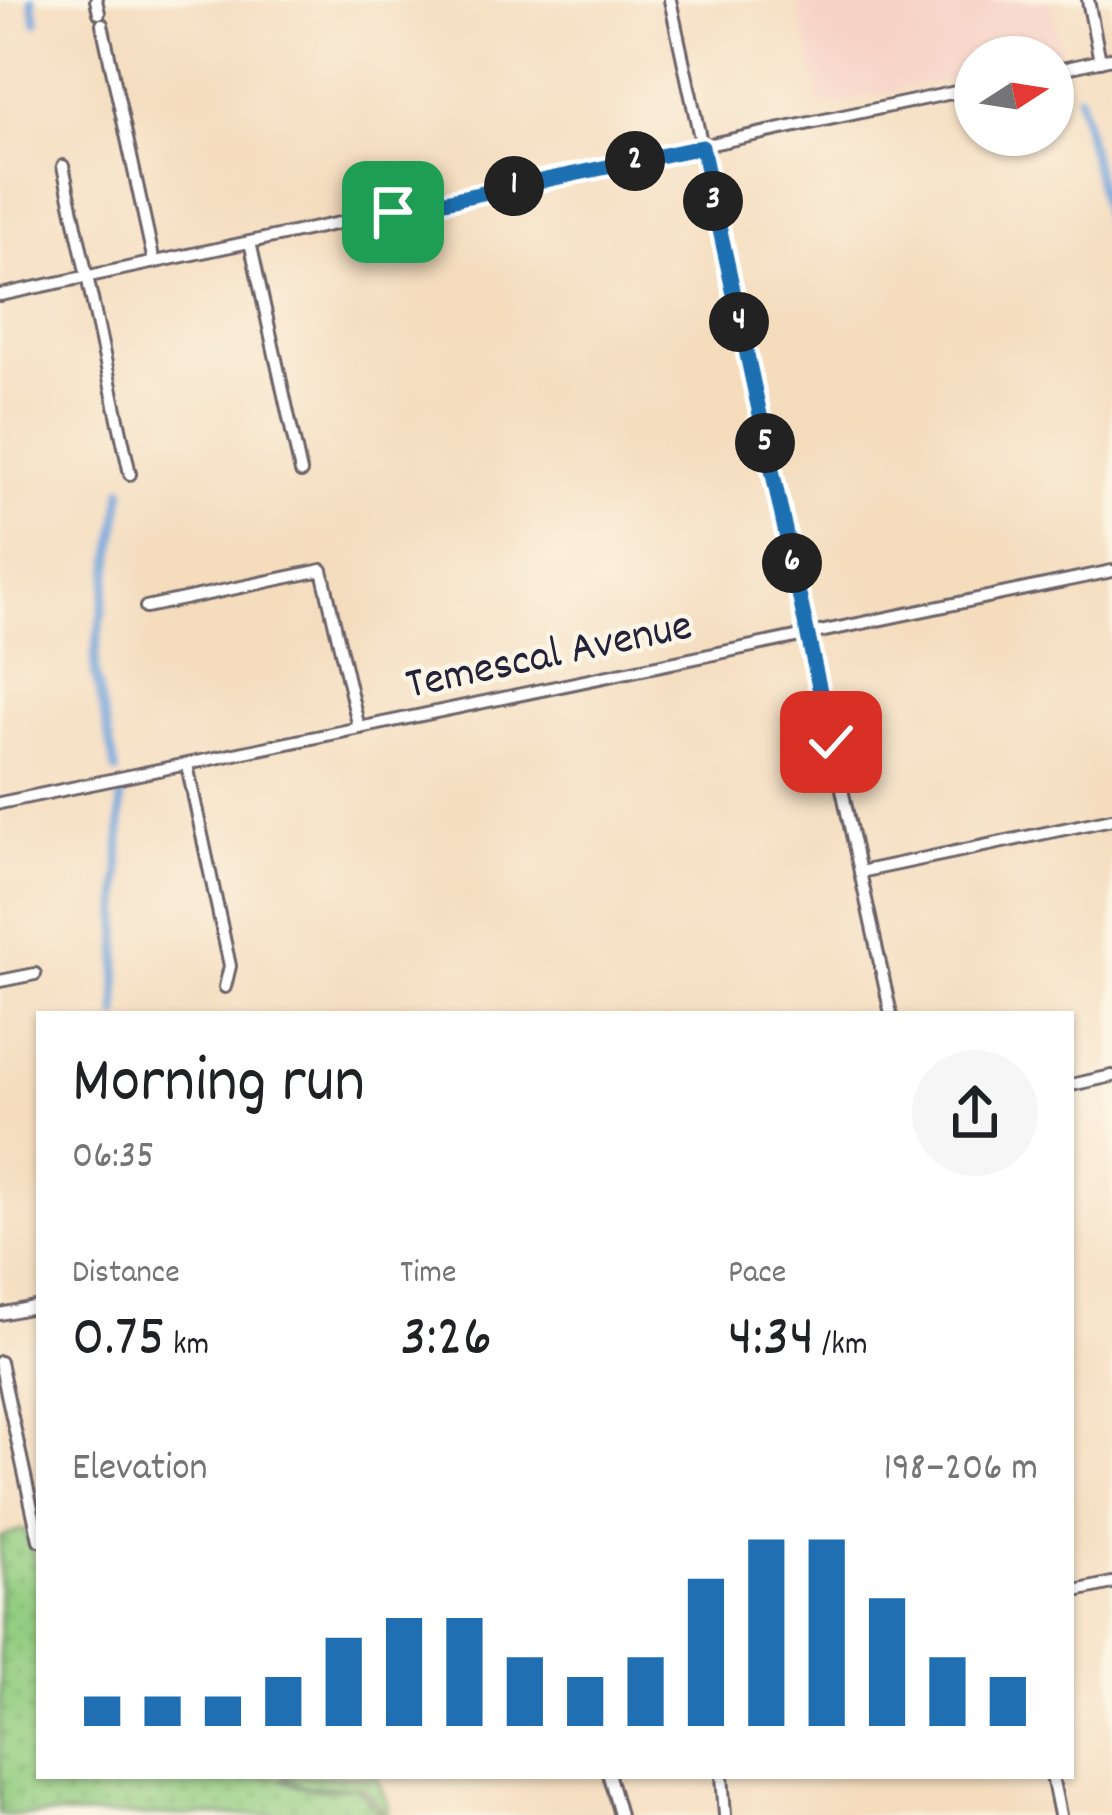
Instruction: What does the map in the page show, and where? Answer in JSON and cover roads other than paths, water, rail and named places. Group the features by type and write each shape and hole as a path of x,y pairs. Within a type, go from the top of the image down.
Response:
{"street":[{"path":"670,0 890,1011"},
{"path":"1074,66 1106,59 1088,0"},
{"path":"99,12 154,262"},
{"path":"0,296 954,93"},
{"path":"63,166 130,474"},
{"path":"250,242 301,472"},
{"path":"146,607 322,570 359,728"},
{"name":"Temescal Avenue","path":"0,803 1112,571"},
{"path":"187,765 230,966 225,987"},
{"path":"860,872 1112,819"},
{"path":"0,981 34,974"},
{"path":"1074,1084 1112,1076"},
{"path":"0,1314 36,1307"},
{"path":"0,1362 36,1528"},
{"path":"0,1450 16,1448"},
{"path":"1074,1591 1112,1583"},
{"path":"610,1779 620,1815"},
{"path":"722,1779 725,1815"},
{"path":"1053,1779 1060,1815"}],"waterway":[{"path":"32,0 36,22"},
{"path":"1079,96 1112,245"},
{"path":"116,771 95,654 123,489"},
{"path":"117,1011 121,791"}]}
